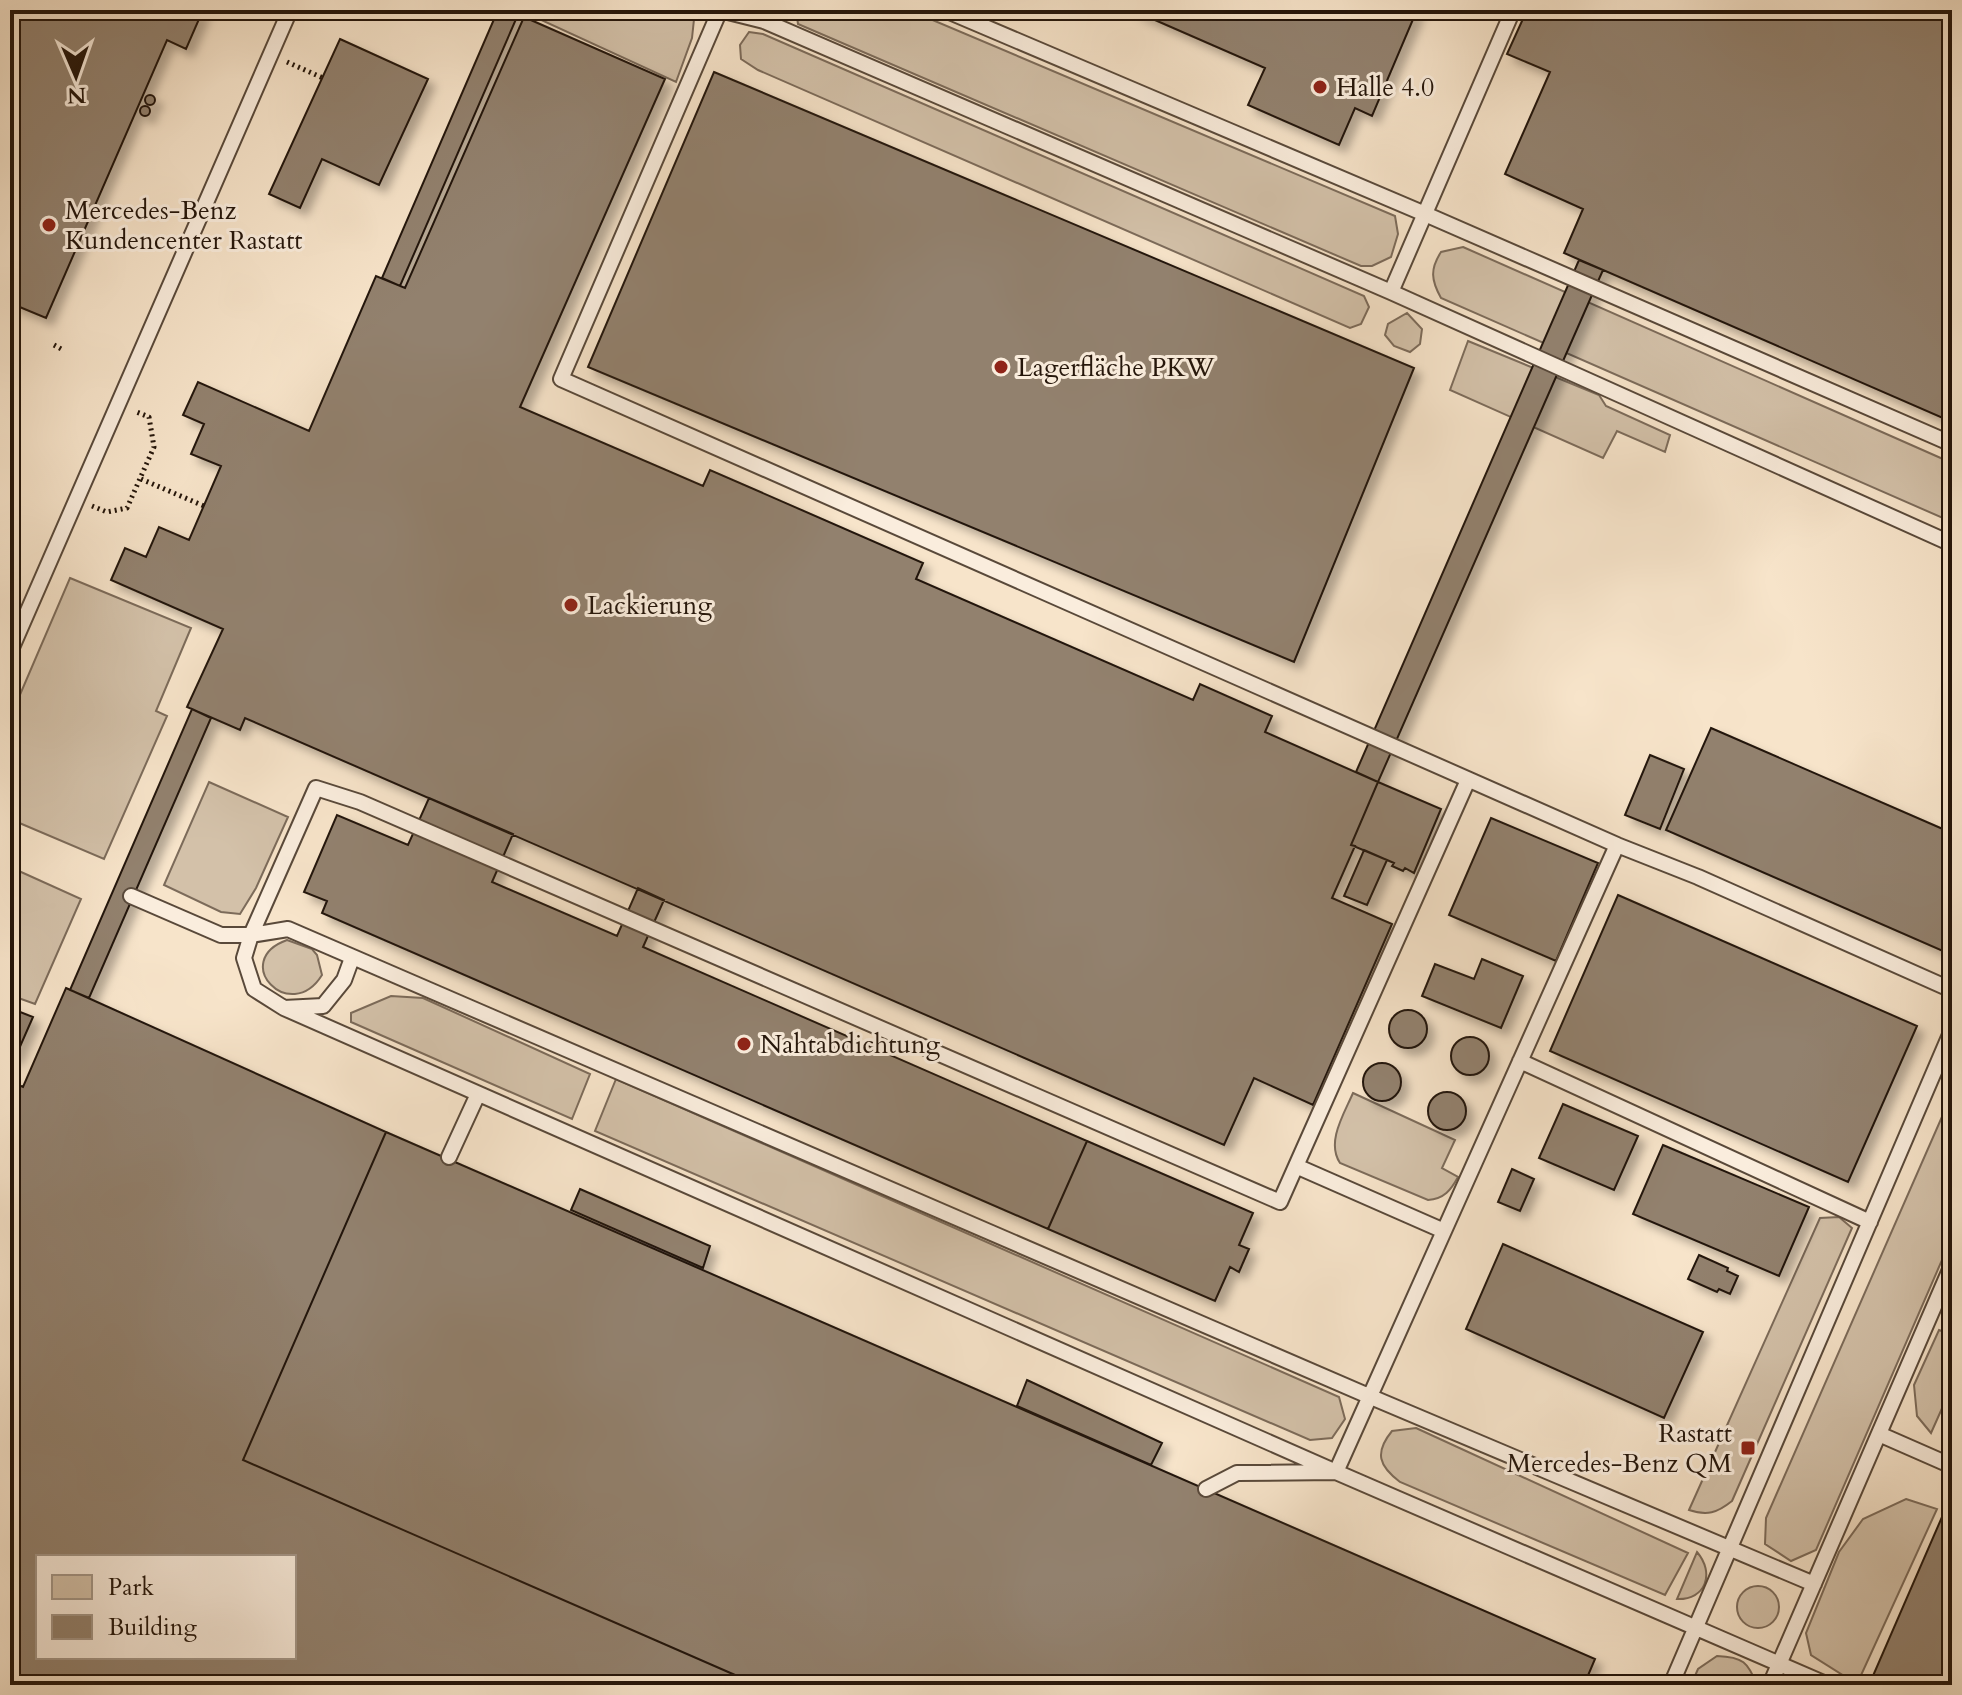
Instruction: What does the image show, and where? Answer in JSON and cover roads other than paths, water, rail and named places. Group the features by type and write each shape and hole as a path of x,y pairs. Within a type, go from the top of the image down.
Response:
{"lane":[{"path":"10,652 290,10"},
{"path":"1952,544 769,16 720,10 561,379 1952,990"},
{"path":"945,10 1425,214 1952,444"},
{"path":"1391,292 1513,10"},
{"path":"1468,780 1280,1202 360,802 316,788 251,935 244,958 254,989 284,1008 1336,1472 1828,1685"},
{"path":"1336,1472 1617,845"},
{"path":"131,896 221,935 251,935 288,929 1371,1397 1814,1584"},
{"path":"284,1008 323,1006 344,980 352,958"},
{"path":"1671,1685 1952,1030"},
{"path":"1520,1061 1870,1222"},
{"path":"449,1157 478,1094"},
{"path":"1296,1166 1444,1231"},
{"path":"1770,1685 1952,1265"},
{"path":"1879,1434 1952,1466"},
{"path":"1206,1489 1237,1473 1336,1472"}],"place":[{"name":"Halle 4.0","path":"1320,87"},
{"name":"Mercedes-Benz Kundencenter Rastatt","path":"49,225"},
{"name":"Lagerfläche PKW","path":"1001,367"},
{"name":"Lackierung","path":"571,605"},
{"name":"Nahtabdichtung","path":"744,1044"},
{"name":"Rastatt Mercedes-Benz QM","path":"1748,1448"}]}
